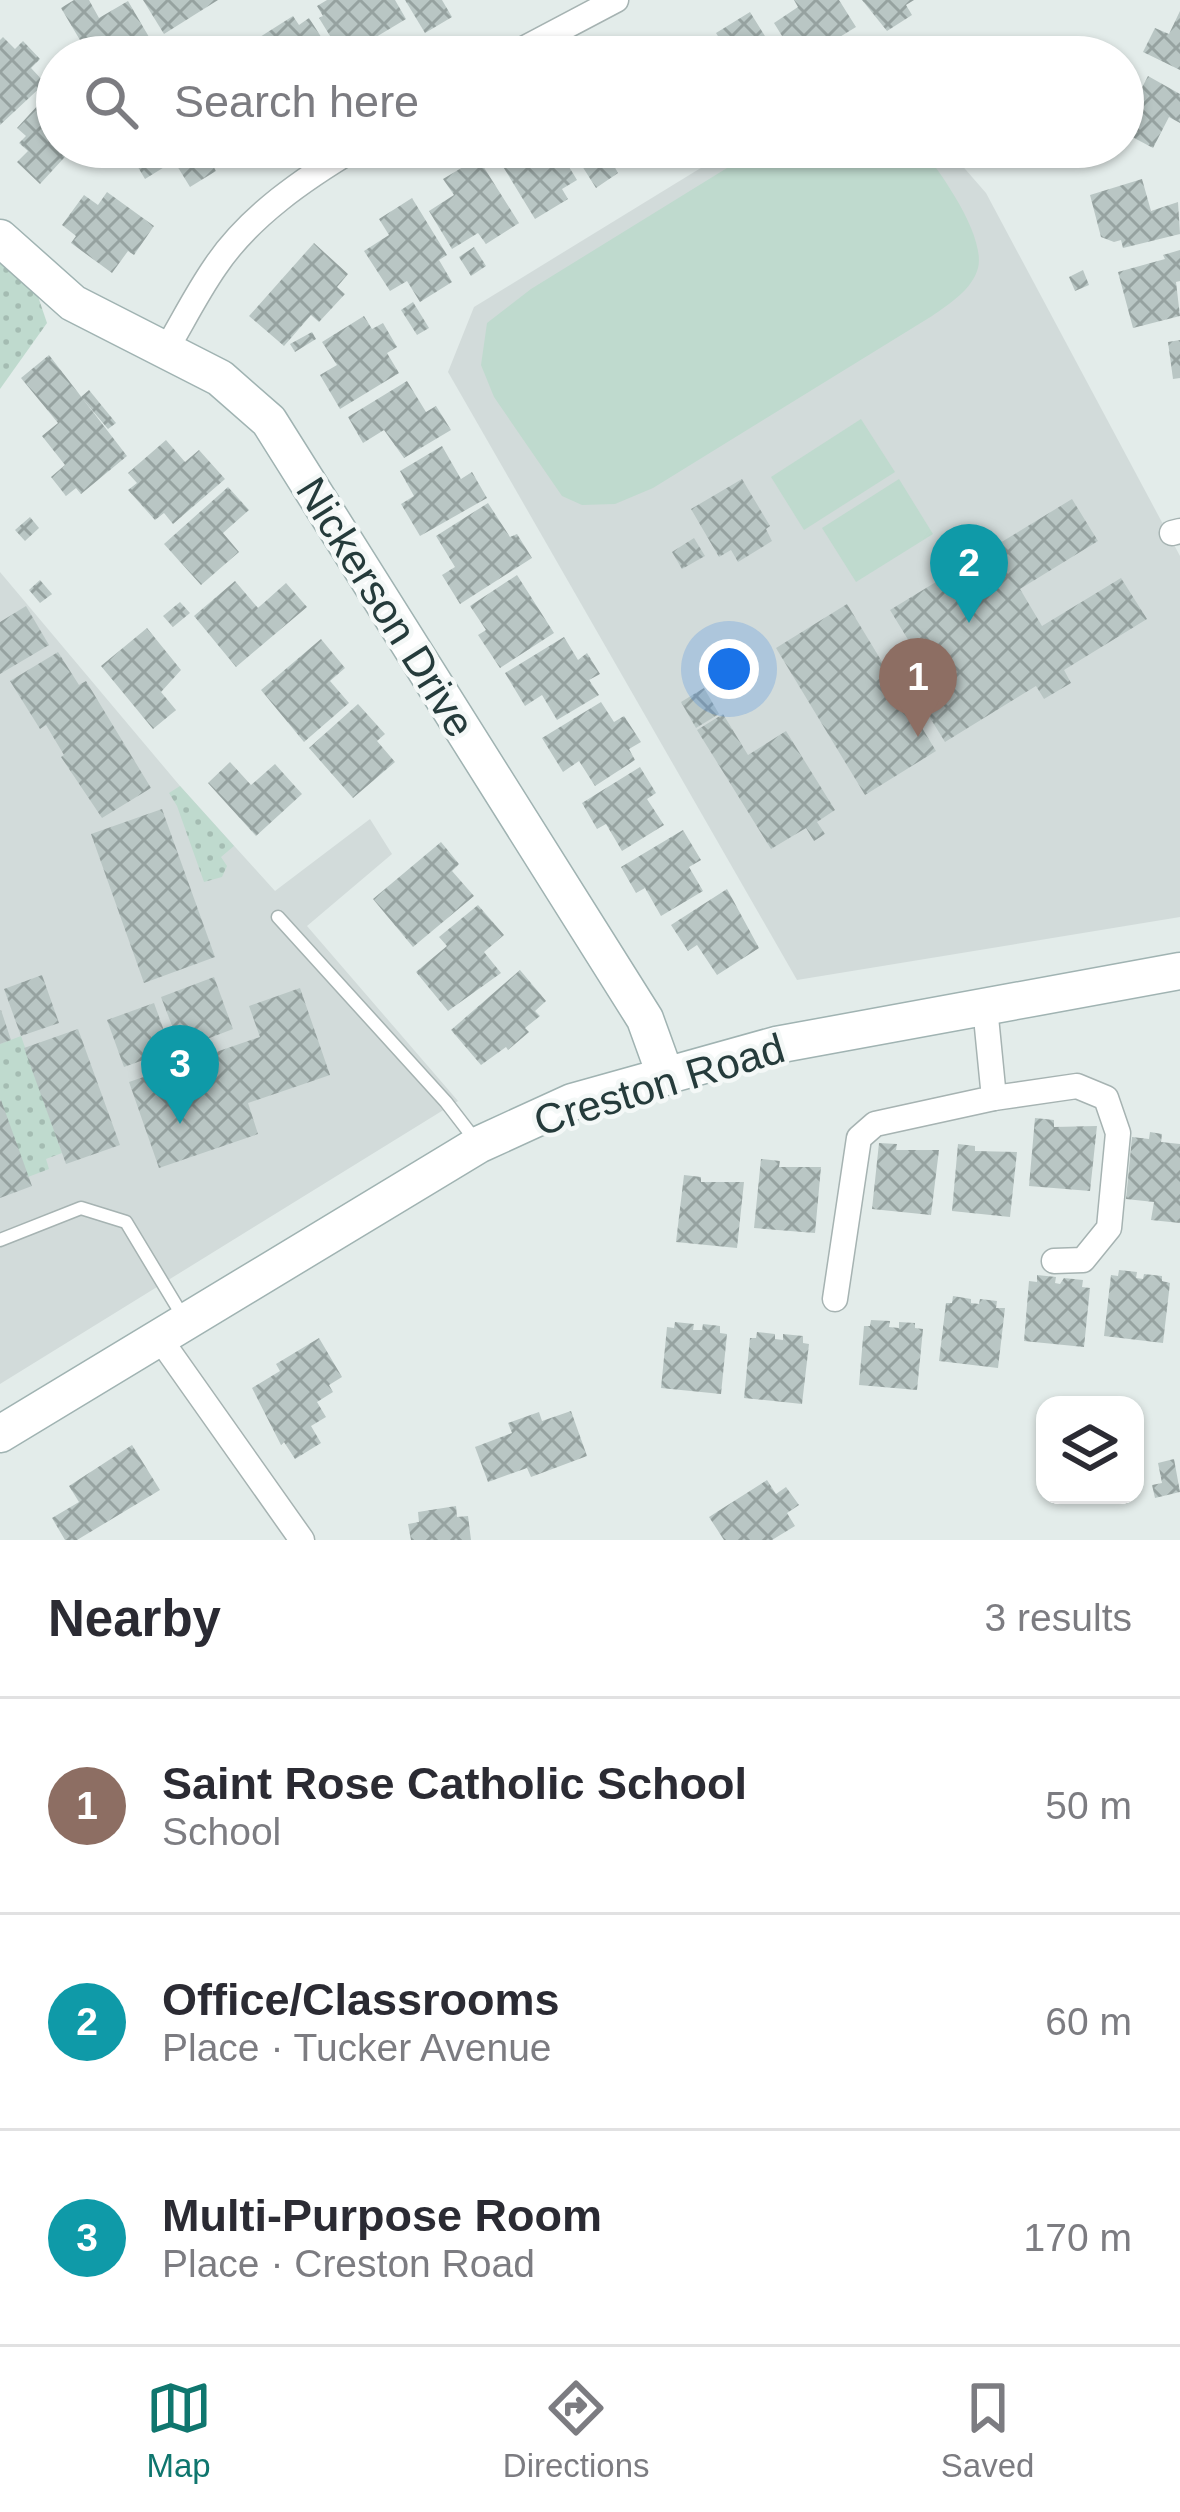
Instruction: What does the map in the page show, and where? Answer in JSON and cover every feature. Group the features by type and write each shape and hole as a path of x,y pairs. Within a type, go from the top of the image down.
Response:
{"main road":[{"name":"Nickerson Drive","path":"0,238 73,303 220,378 269,421 645,1019 666,1077"},
{"name":"Creston Road","path":"0,1434 478,1145 572,1102 776,1046 1180,970"}],"street":[{"path":"548,36 616,0"},
{"path":"167,348 217,264 261,216 321,168"},
{"path":"985,1006 994,1098"},
{"path":"835,1300 859,1138 875,1124 1077,1086 1106,1098 1118,1133 1108,1228 1083,1260 1054,1261"},
{"path":"173,1330 302,1540"}],"lane":[{"path":"278,917 431,1085 478,1145"},
{"path":"0,1240 81,1208 126,1222 173,1330"}],"shaded area":[{"path":"701,168 964,168 986,193 1180,556 1180,917 797,980 448,372 474,307"},
{"path":"0,572 275,891 370,819 392,854 307,926 458,1101 0,1384"}],"green space":[{"path":"727,168 935,168 968,222 979,255 971,283 932,316 653,488 615,504 582,505 562,496 494,397 481,365 487,323 531,289"},
{"path":"0,239 28,267 47,323 0,389"},
{"path":"861,419 895,472 804,530 771,477"},
{"path":"899,479 933,534 856,582 822,528"},
{"path":"180,786 234,846 221,857 227,866 222,877 204,882 169,793"},
{"path":"21,1036 62,1153 46,1159 49,1169 28,1177 0,1099 0,1044"}],"building":[{"path":"74,0 89,0 99,18 128,1 148,36 78,36 61,8"},
{"path":"143,0 218,0 164,34"},
{"path":"327,0 395,0 406,19 378,36 330,36 317,6"},
{"path":"405,0 442,0 452,17 425,33"},
{"path":"794,0 839,0 856,27 841,36 782,36 774,23 798,7"},
{"path":"862,0 914,0 906,5 912,15 887,31"},
{"path":"1180,11 1180,70 1144,52 1155,28 1169,34"},
{"path":"750,12 765,36 718,36"},
{"path":"293,16 299,25 309,18 321,36 261,36"},
{"path":"3,37 15,49 23,41 36,55 31,68 36,73 36,91 0,125"},
{"path":"1148,76 1180,94 1180,123 1169,117 1153,148 1144,143"},
{"path":"36,107 36,168 55,168 40,184 17,162 28,151 19,143 26,136 17,128"},
{"path":"138,168 163,168 145,179"},
{"path":"178,168 214,168 216,171 190,187"},
{"path":"461,168 484,168 519,223 486,244 478,233 452,249 429,211 454,195 443,179"},
{"path":"504,168 570,168 577,180 562,189 568,199 535,219"},
{"path":"583,168 615,168 618,173 596,188"},
{"path":"1142,179 1151,211 1178,202 1180,234 1123,248 1121,240 1101,237 1090,195"},
{"path":"107,192 154,226 134,255 128,251 112,273 71,243 76,236 62,225 84,195 98,205"},
{"path":"412,198 447,255 439,260 452,282 420,302 407,281 390,291 364,251 389,235 379,219"},
{"path":"314,243 348,274 337,287 345,294 319,322 311,315 284,346 249,316"},
{"path":"474,247 486,266 471,276 459,257"},
{"path":"1180,250 1180,281 1176,282 1180,316 1133,328 1118,272"},
{"path":"1083,270 1089,285 1075,291 1069,277"},
{"path":"413,302 429,328 417,335 401,310"},
{"path":"364,316 372,329 383,323 397,347 387,353 399,373 340,409 320,375 337,365 322,342"},
{"path":"312,332 316,339 295,352 290,344"},
{"path":"1180,340 1180,378 1173,379 1168,342"},
{"path":"49,355 127,456 81,494 76,488 66,496 51,477 65,465 42,436 58,423 21,378"},
{"path":"407,381 426,412 436,406 451,430 404,458 384,430 363,443 348,417"},
{"path":"89,390 116,423 108,429 81,397"},
{"path":"166,440 185,462 199,450 225,479 173,524 164,513 155,520 128,490 137,483 128,473"},
{"path":"442,446 461,479 472,472 487,498 420,536 401,504 414,496 400,471"},
{"path":"742,479 770,526 766,529 772,541 738,562 731,550 719,557 691,509"},
{"path":"228,487 249,510 223,533 239,552 201,585 164,544"},
{"path":"1072,499 1098,541 1020,589 1042,626 1121,578 1147,619 1064,670 1071,683 1044,699 1036,686 945,742 927,713 946,702 890,610"},
{"path":"488,503 510,537 517,534 532,558 460,604 442,575 455,567 436,536"},
{"path":"30,517 39,528 25,541 15,530"},
{"path":"694,538 705,556 682,569 672,552"},
{"path":"517,575 554,633 500,668 478,635 486,630 470,606"},
{"path":"40,580 52,594 40,603 29,590"},
{"path":"235,581 258,608 286,583 307,607 236,667 194,616"},
{"path":"180,602 190,613 173,627 163,616"},
{"path":"847,604 936,751 865,795 776,648"},
{"path":"26,606 49,645 0,674 0,622"},
{"path":"147,628 181,670 161,692 176,710 153,729 101,666"},
{"path":"564,637 578,660 587,653 600,674 589,680 599,695 557,720 542,695 525,706 505,673"},
{"path":"321,639 345,668 330,681 349,703 304,742 261,690"},
{"path":"58,652 79,685 86,681 151,788 102,818 61,757 46,725 40,729 10,681"},
{"path":"704,688 719,714 696,728 681,702"},
{"path":"601,702 614,722 624,716 641,742 629,749 635,760 595,786 579,761 563,772 542,738"},
{"path":"358,704 385,734 377,741 395,762 353,798 309,748"},
{"path":"723,714 748,755 786,731 835,810 817,822 825,834 814,841 806,828 771,849 697,730"},
{"path":"230,762 251,785 275,764 302,794 256,836 208,783"},
{"path":"640,767 656,793 647,799 664,825 622,851 606,824 597,829 582,803"},
{"path":"162,809 215,957 144,983 91,834"},
{"path":"683,830 701,860 689,867 703,891 661,916 645,888 636,893 621,867"},
{"path":"441,842 459,864 452,871 474,896 413,947 373,899"},
{"path":"727,889 759,948 717,975 697,945 688,951 671,925"},
{"path":"478,905 504,935 484,952 501,973 448,1011 416,972 447,946 439,937"},
{"path":"520,970 546,1001 535,1011 540,1016 508,1050 481,1065 451,1030"},
{"path":"42,975 59,1023 21,1036 4,989"},
{"path":"214,977 233,1029 181,1049 161,997"},
{"path":"300,988 330,1075 248,1103 258,1134 159,1168 129,1082 260,1037 249,1006"},
{"path":"154,1003 171,1050 124,1067 107,1020"},
{"path":"0,1011 11,1040 0,1044"},
{"path":"78,1029 120,1145 66,1164 24,1048"},
{"path":"0,1101 32,1186 0,1198"},
{"path":"1035,1118 1054,1120 1054,1127 1097,1126 1090,1191 1029,1186"},
{"path":"1150,1132 1162,1134 1161,1142 1180,1144 1180,1223 1151,1220 1154,1202 1126,1199 1132,1137 1149,1139"},
{"path":"879,1143 897,1144 896,1150 939,1150 931,1215 872,1209"},
{"path":"958,1144 975,1146 975,1151 1017,1152 1010,1217 952,1211"},
{"path":"761,1159 780,1161 779,1167 821,1167 815,1233 754,1228"},
{"path":"684,1175 701,1177 701,1182 744,1182 737,1248 676,1242"},
{"path":"1119,1270 1137,1272 1136,1278 1143,1279 1144,1274 1162,1276 1162,1281 1170,1283 1163,1343 1104,1336 1111,1275 1118,1276"},
{"path":"1037,1275 1056,1277 1055,1283 1060,1284 1064,1278 1083,1280 1082,1287 1090,1288 1084,1347 1024,1341 1029,1281 1037,1282"},
{"path":"953,1296 979,1304 980,1299 997,1301 996,1308 1005,1308 998,1368 939,1361 946,1303 952,1303"},
{"path":"871,1320 890,1321 889,1327 899,1328 899,1322 915,1323 915,1328 923,1329 917,1390 859,1385 864,1326 870,1326"},
{"path":"675,1322 694,1324 693,1330 702,1330 703,1324 720,1326 720,1333 727,1334 721,1394 661,1388 667,1327 674,1328"},
{"path":"757,1332 783,1340 783,1334 803,1336 803,1343 809,1344 802,1404 744,1398 750,1338 756,1338"},
{"path":"319,1338 342,1377 329,1385 333,1392 317,1402 326,1417 311,1426 321,1443 295,1459 284,1442 281,1445 252,1388 280,1371 276,1364"},
{"path":"571,1411 587,1456 531,1477 527,1468 488,1482 475,1447 512,1433 508,1423 539,1412 542,1421"},
{"path":"132,1445 160,1490 77,1540 65,1540 52,1518 79,1502 69,1486"},
{"path":"1174,1459 1180,1492 1155,1498 1152,1485 1162,1483 1158,1463"},
{"path":"767,1480 776,1494 786,1487 799,1505 787,1513 795,1526 772,1540 724,1540 709,1517"},
{"path":"456,1506 457,1517 468,1516 471,1540 411,1540 408,1524 419,1522 418,1512"}],"place":[{"name":"Office/Classrooms","path":"969,623"},
{"name":"Saint Rose Catholic School","path":"918,737"},
{"name":"Multi-Purpose Room","path":"180,1124"}]}
